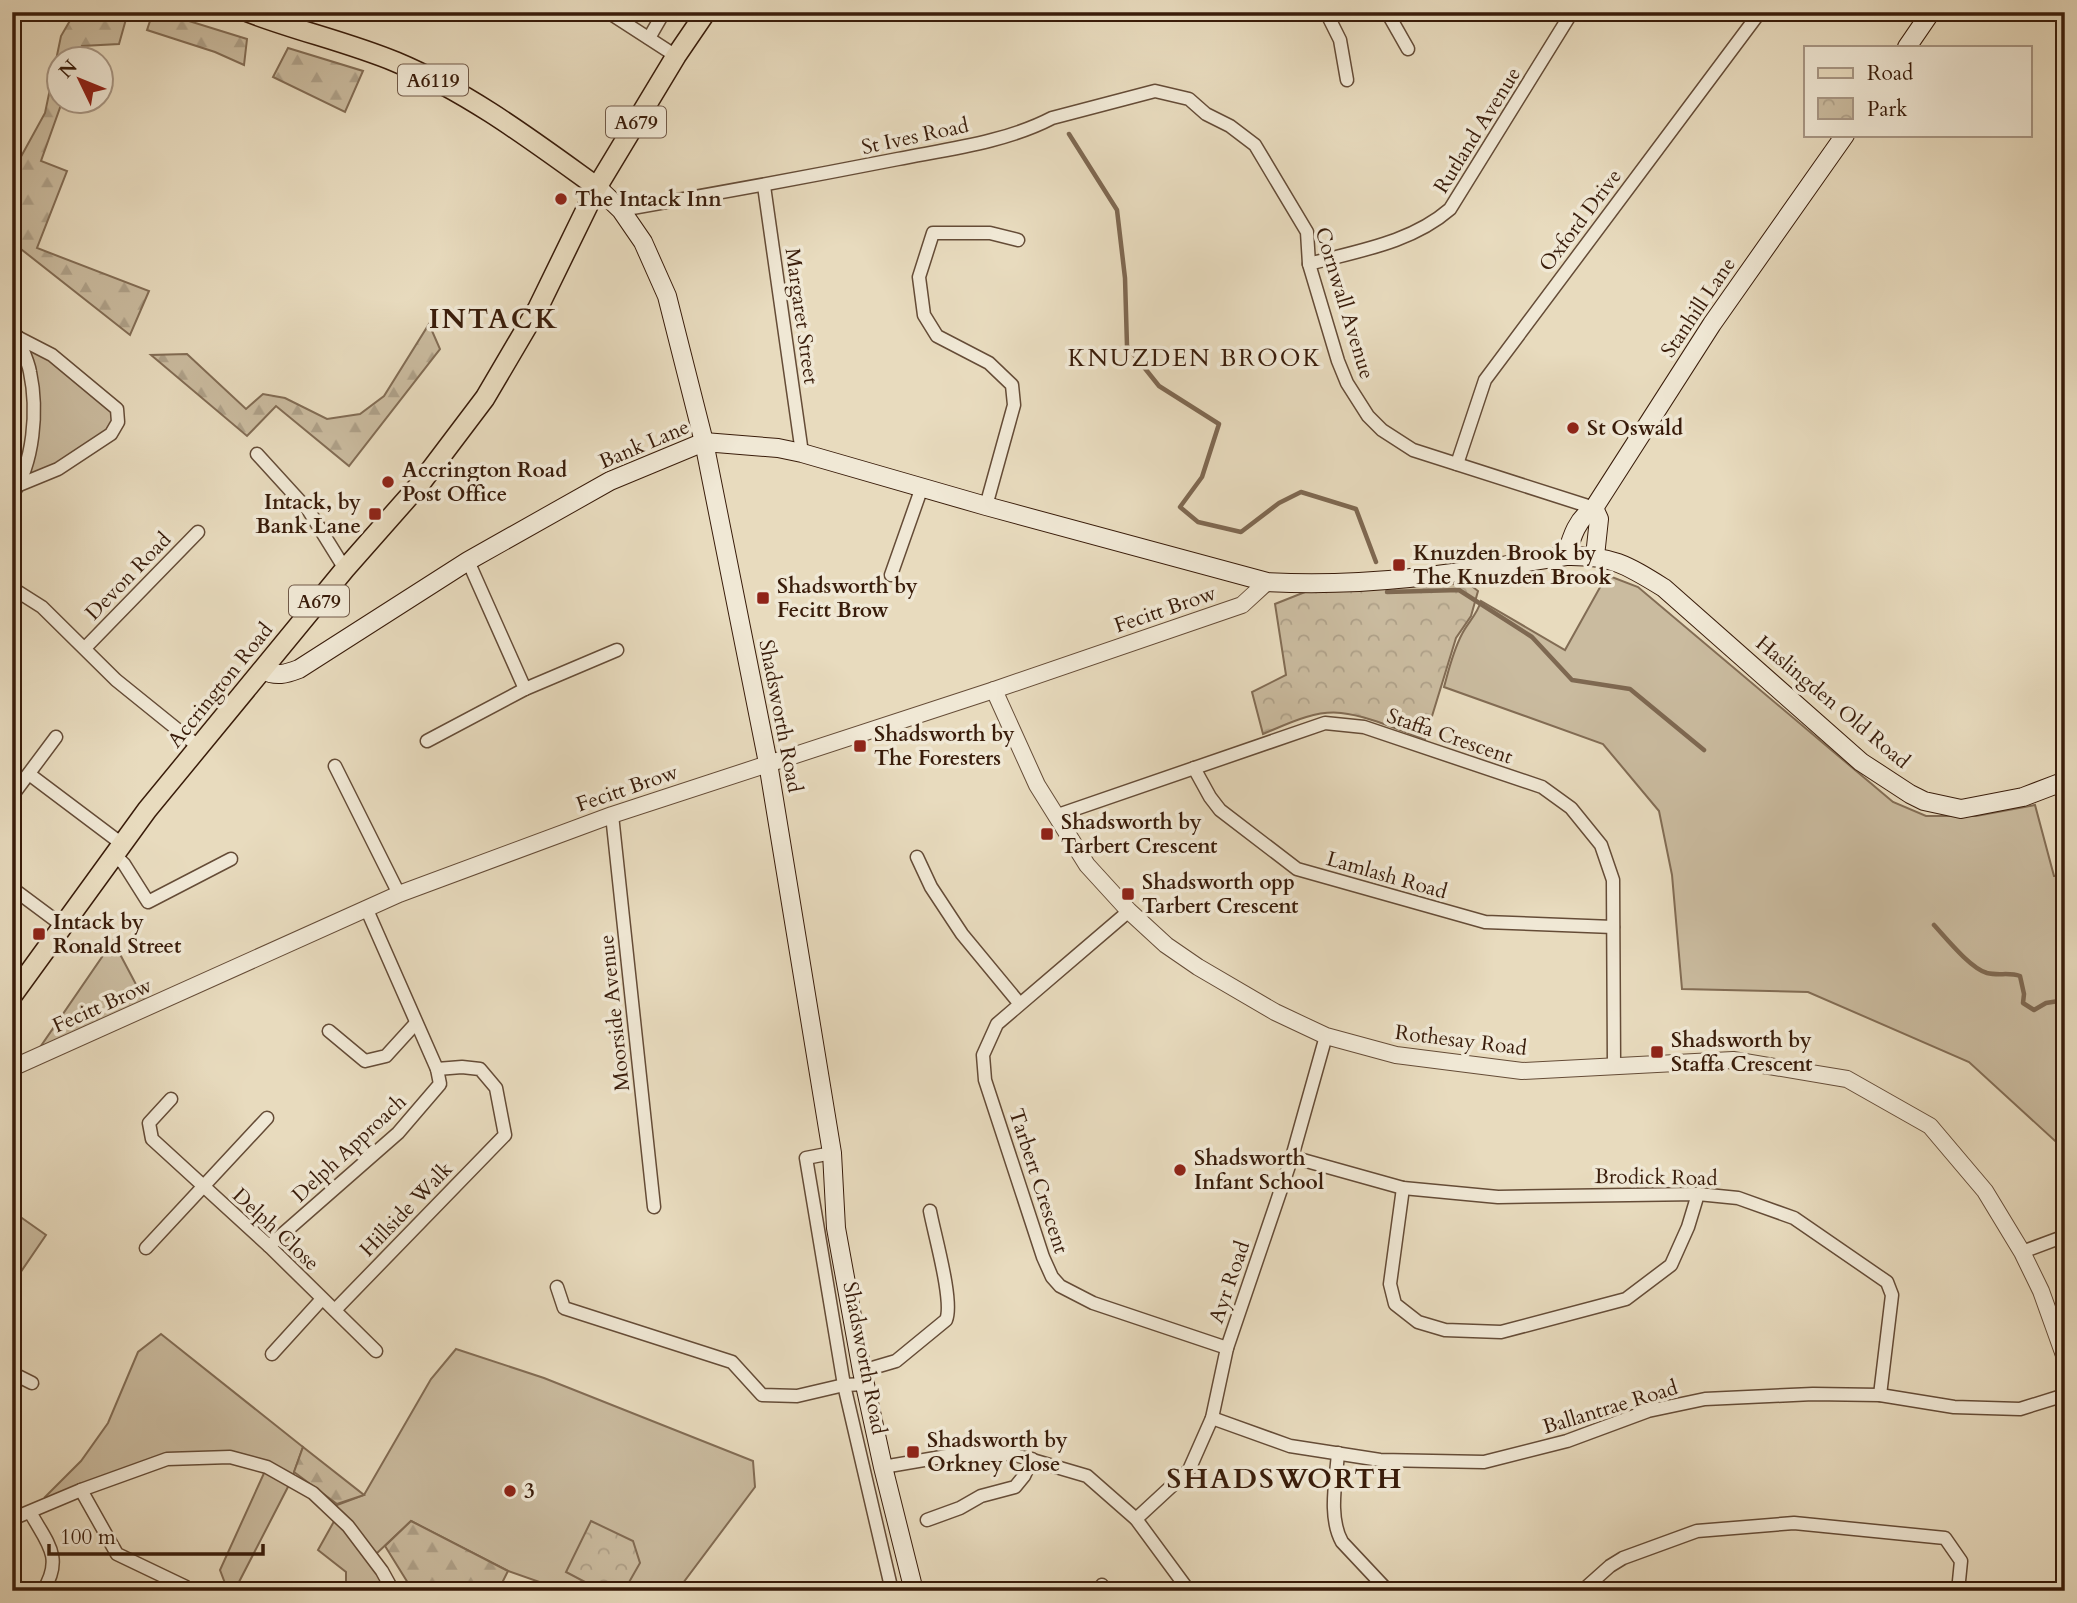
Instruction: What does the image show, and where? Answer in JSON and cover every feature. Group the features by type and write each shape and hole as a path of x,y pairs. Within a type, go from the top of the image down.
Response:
{"main road":[{"name":"A6119","path":"248,12 279,24 330,37 397,62 458,92 522,133 597,187"},
{"name":"Accrington Road","path":"12,996 118,849 345,569 420,485 485,398 538,308 597,187 676,56 706,12"},
{"path":"1908,46 1931,12"},
{"name":"Stanhill Lane","path":"1566,556 1577,524 1583,515 1594,508 1713,324 1844,136"},
{"name":"Shadsworth Road","path":"597,187 621,210 643,242 667,296 704,442 768,763 832,1153 836,1228 883,1466 914,1591"},
{"name":"Bank Lane","path":"263,670 272,675 299,669 468,561 610,481 704,442 778,448 802,453 1267,582"},
{"path":"1267,582 1312,584 1399,581 1566,556 1595,556 1600,519 1594,508"},
{"name":"Haslingden Old Road","path":"1595,556 1622,563 1664,589 1861,761 1924,801 1961,809 2023,797 2065,781"}],"street":[{"path":"608,12 676,56"},
{"path":"649,38 664,12"},
{"path":"1326,12 1340,40 1348,80"},
{"path":"1387,12 1408,49"},
{"name":"Rutland Avenue","path":"1309,264 1396,240 1437,220 1450,209 1572,12"},
{"name":"Oxford Drive","path":"1457,464 1485,380 1759,12"},
{"name":"St Ives Road","path":"621,210 764,186 973,144 1041,124 1052,118 1155,91 1189,99 1206,114"},
{"name":"Cornwall Avenue","path":"1206,114 1230,126 1255,145 1307,232 1309,264 1338,361 1357,403 1382,430 1398,441 1435,458 1594,508"},
{"name":"Margaret Street","path":"764,186 802,453"},
{"path":"986,506 1014,405 1012,385 989,363 937,336 923,315 919,277 933,233 990,233 1018,240"},
{"path":"15,334 30,372 34,426 27,463 16,490"},
{"path":"15,334 52,355 117,409 118,422 111,434 58,470 16,490"},
{"path":"257,454 309,511 345,569"},
{"path":"891,575 922,487"},
{"name":"Devon Road","path":"85,648 198,532"},
{"path":"468,561 525,689"},
{"name":"Fecitt Brow","path":"12,1068 399,894 612,815 994,690 1242,605 1267,582"},
{"name":"Devon Road","path":"12,588 43,607 116,680 199,747"},
{"path":"427,741 525,689 617,650"},
{"name":"Rothesay Road","path":"994,690 1037,785 1087,865 1129,911 1166,944 1198,967 1275,1012 1326,1036 1396,1055 1522,1071 1733,1060 1847,1079 1930,1126 1985,1191 2022,1252 2041,1290 2065,1358"},
{"name":"Staffa Crescent","path":"1055,816 1325,723 1364,727 1542,788 1571,808 1601,845 1613,880 1614,1066"},
{"path":"12,796 56,737"},
{"path":"335,766 399,894"},
{"name":"Lamlash Road","path":"1194,768 1220,810 1297,869 1485,922 1613,927"},
{"path":"29,774 118,849 124,864 148,902 231,859"},
{"name":"Moorside Avenue","path":"612,815 654,1207"},
{"path":"916,857 961,934 1019,1003"},
{"path":"12,888 63,926"},
{"path":"367,910 437,1069"},
{"name":"Tarbert Crescent","path":"1129,911 997,1024 990,1034 983,1055 985,1080 1042,1257 1059,1286 1093,1303 1227,1348"},
{"path":"329,1031 365,1061 386,1056 416,1023"},
{"name":"Ayr Road","path":"1136,1519 1189,1470 1212,1418 1227,1348 1292,1157 1326,1036"},
{"name":"Hillside Walk","path":"335,1310 505,1135 496,1088 480,1069 437,1069"},
{"name":"Delph Approach","path":"269,1246 398,1133 440,1084 437,1069"},
{"name":"Delph Close","path":"171,1099 149,1123 152,1139 269,1246 376,1351"},
{"name":"Delph Close","path":"146,1248 267,1118"},
{"name":"Shadsworth Road","path":"832,1153 806,1158 844,1385 892,1591"},
{"name":"Brodick Road","path":"1292,1157 1403,1188 1497,1197 1698,1194 1738,1198 1794,1218 1887,1282 1892,1295 1880,1395"},
{"path":"1403,1188 1390,1284 1395,1304 1418,1322 1445,1330 1502,1332 1626,1299 1671,1265 1688,1227 1698,1194"},
{"path":"557,1287 564,1308 732,1362 762,1395 797,1396 844,1385 896,1361 946,1320 946,1291 930,1211"},
{"path":"2022,1252 2065,1236"},
{"name":"Delph Close","path":"272,1354 323,1299"},
{"path":"12,1373 32,1383"},
{"name":"Ballantrae Road","path":"1212,1418 1290,1446 1380,1460 1484,1462 1567,1441 1648,1411 1705,1399 1813,1394 1880,1395 1954,1407 2020,1409 2065,1395"},
{"path":"1338,1453 1335,1508 1337,1534 1388,1591"},
{"path":"883,1466 959,1454 1012,1454 1087,1476 1136,1519 1189,1591"},
{"path":"12,1519 81,1490 167,1459 230,1457 267,1467 313,1493 348,1526 393,1591"},
{"path":"927,1520 960,1508 981,1496 1015,1487 1032,1459"},
{"path":"81,1490 117,1554 186,1587"},
{"path":"30,1512 52,1552 52,1575 43,1591"},
{"path":"1582,1591 1604,1570 1623,1558 1697,1531 1794,1522 1945,1538 1961,1562 1958,1591"}],"green space":[{"path":"75,12 128,12 119,44 59,46 61,36"},
{"path":"153,12 247,39 244,65 215,52 147,30"},
{"path":"288,48 363,71 345,112 273,77"},
{"path":"46,108 46,116 57,116 41,161 67,171 37,248 149,291 130,335 12,242 12,173"},
{"path":"429,324 440,349 349,466 276,406 247,436 151,355 187,354 246,409 263,394 285,398 327,419 360,414 384,396"},
{"path":"17,337 117,409 111,434 19,485 27,463 30,372"},
{"path":"1604,574 1638,587 1893,802 1926,816 1976,816 2035,805 2054,876 2065,876 2065,1150 1969,1062 1808,992 1682,989 1672,875 1659,811 1603,744 1444,687 1459,640 1481,601 1565,650 1603,582"},
{"path":"1468,583 1478,591 1471,616 1456,638 1425,739 1362,717 1341,713 1301,719 1263,734 1252,692 1286,675 1275,604 1305,592"},
{"path":"113,941 148,1007 32,1059"},
{"path":"12,1211 46,1235 16,1279 12,1277"},
{"path":"161,1334 303,1447 291,1481 239,1582 241,1591 228,1591 220,1570 265,1471 230,1457 167,1459 54,1502 45,1497 81,1461 108,1423 138,1352"},
{"path":"456,1349 544,1378 753,1461 755,1487 677,1591 565,1591 508,1571 411,1521 376,1554 392,1591 346,1591 346,1572 318,1550 337,1516 329,1508 364,1495 431,1379"},
{"path":"303,1447 364,1495 337,1504 294,1472"},
{"path":"411,1521 508,1571 498,1591 413,1591 385,1546"},
{"path":"591,1521 633,1541 640,1563 624,1591 602,1591 566,1572"}],"waterway":[{"name":"KNUZDEN BROOK","path":"1069,134 1117,210 1125,278 1127,346 1159,386 1219,424 1202,477 1180,507 1198,522 1241,532 1279,503 1301,492 1356,509 1376,562"},
{"name":"KNUZDEN BROOK","path":"1387,592 1459,590 1532,637 1572,680 1630,689 1704,750"},
{"name":"KNUZDEN BROOK","path":"1934,925 1980,970 1991,974 2020,976 2023,1003 2034,1010 2046,1003 2065,1000"}],"place":[{"name":"The Intack Inn","path":"561,199"},
{"name":"St Oswald","path":"1573,428"},
{"name":"Accrington Road Post Office","path":"388,482"},
{"name":"Intack, by Bank Lane","path":"375,514"},
{"name":"Knuzden Brook by The Knuzden Brook","path":"1399,565"},
{"name":"Shadsworth by Fecitt Brow","path":"763,598"},
{"name":"Shadsworth by The Foresters","path":"860,746"},
{"name":"Shadsworth by Tarbert Crescent","path":"1047,834"},
{"name":"Shadsworth opp Tarbert Crescent","path":"1128,894"},
{"name":"Intack by Ronald Street","path":"39,934"},
{"name":"Shadsworth by Staffa Crescent","path":"1657,1052"},
{"name":"Shadsworth Infant School","path":"1180,1170"},
{"name":"Shadsworth by Orkney Close","path":"913,1452"},
{"name":"3","path":"510,1491"}],"district":[{"name":"INTACK","path":"494,318"},
{"name":"KNUZDEN BROOK","path":"1195,358"},
{"name":"SHADSWORTH","path":"1285,1478"}]}
